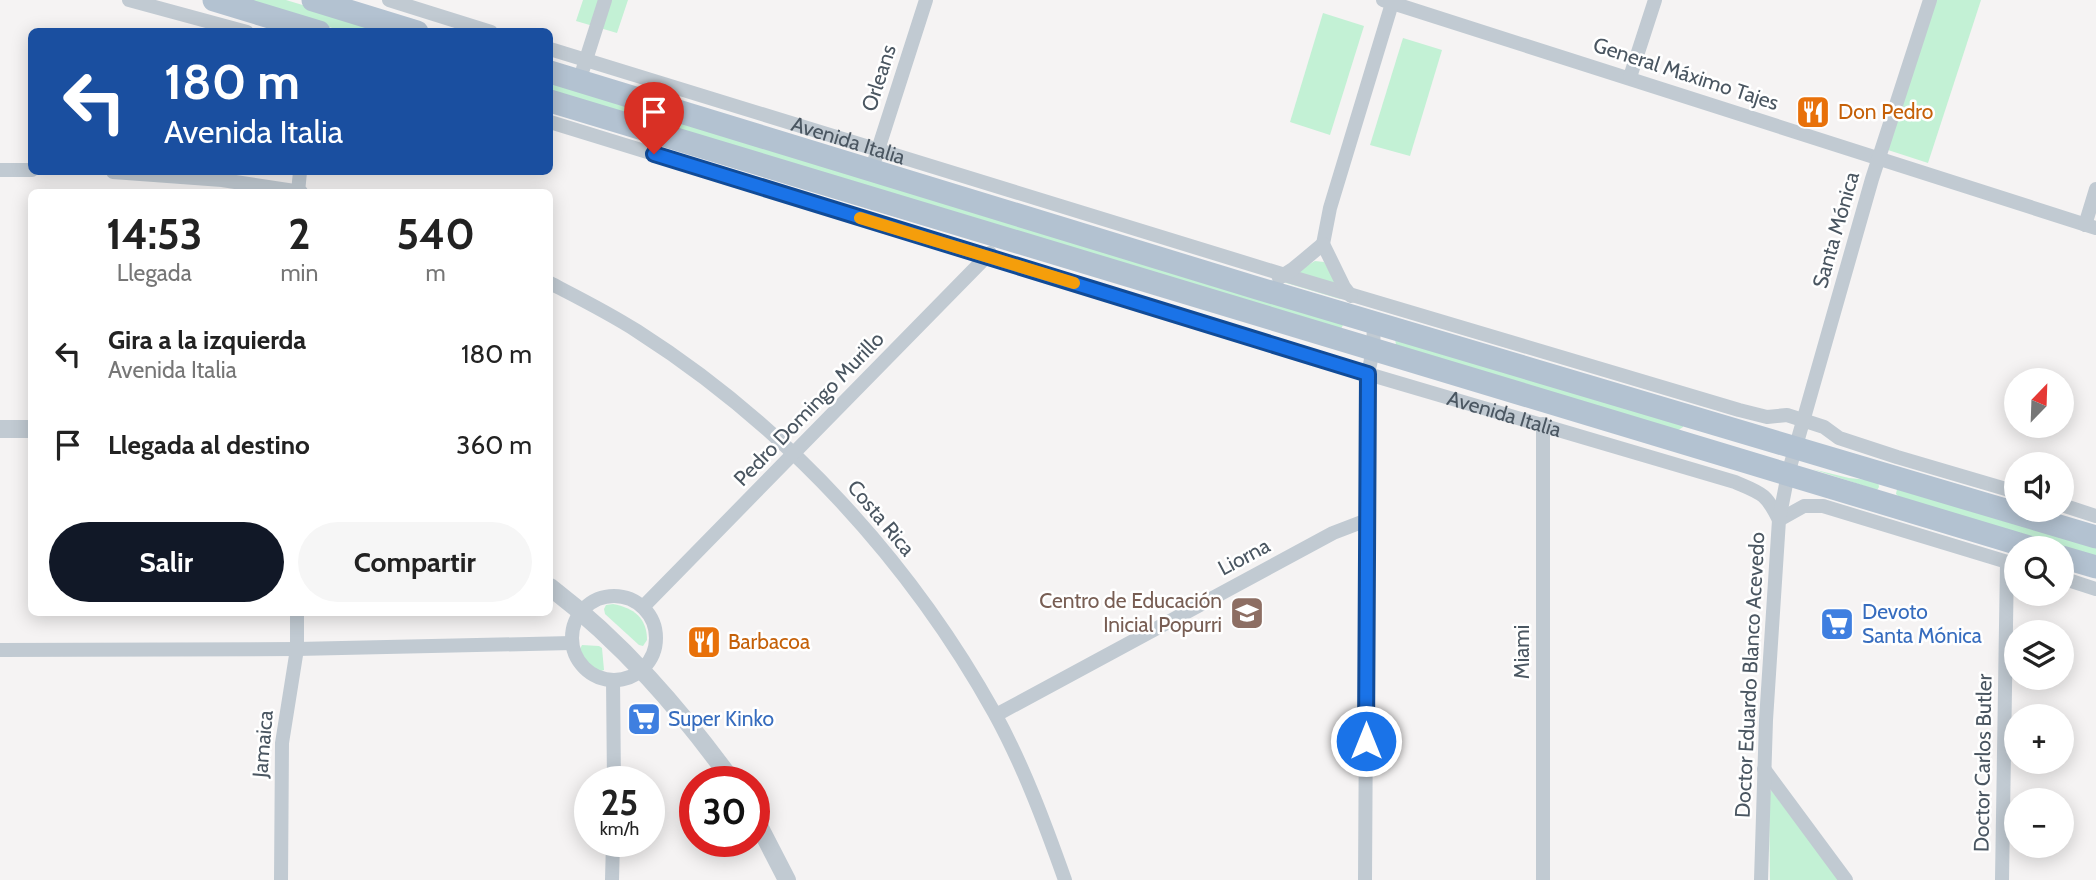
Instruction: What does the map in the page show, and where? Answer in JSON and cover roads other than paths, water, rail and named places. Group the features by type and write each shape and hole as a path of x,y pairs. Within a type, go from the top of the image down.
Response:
{"main road":[{"path":"214,0 306,28"},
{"path":"325,2 405,28"},
{"name":"Avenida Italia","path":"553,72 582,70 1143,242 1257,288 1794,447 1895,467 1969,489 2096,537"},
{"name":"Avenida Italia","path":"553,102 1003,238 1114,284 1373,349 1812,481 1884,514 1924,526 2004,542"},
{"path":"1688,443 1774,454 1794,447"},
{"path":"1788,474 1811,468 1879,480 1895,467"},
{"path":"2074,561 2096,567"}],"street":[{"path":"129,0 232,28"},
{"path":"389,0 478,28"},
{"path":"582,70 605,0"},
{"name":"Orleans","path":"875,160 926,0"},
{"path":"1630,77 1655,0"},
{"name":"Santa Mónica","path":"1788,474 1878,159 1930,0"},
{"path":"1365,880 1368,374 1374,323 1338,277 1323,244 1330,208 1389,1"},
{"name":"General Máximo Tajes","path":"1389,1 2091,226"},
{"name":"Avenida Italia","path":"553,52 582,70"},
{"name":"Avenida Italia","path":"553,123 986,257 1114,284 1368,374 1735,482 1759,492 1769,500 1779,520 1804,506 1813,505 1884,514"},
{"path":"0,170 28,170"},
{"path":"154,175 222,180 280,189"},
{"path":"2091,226 2096,189"},
{"name":"Pedro Domingo Murillo","path":"643,607 1003,238"},
{"name":"Avenida Italia","path":"1143,242 1285,275 1739,410 1767,417 1787,415 1824,427 1839,438 1895,467"},
{"path":"1257,288 1285,275 1323,244"},
{"name":"Costa Rica","path":"553,284 608,313 676,357 795,454 836,496 892,562 953,647 996,715 1023,772 1065,880"},
{"path":"1688,443 1695,416"},
{"name":"Miami","path":"1543,424 1543,880"},
{"path":"0,429 28,429"},
{"path":"1884,514 1895,467"},
{"name":"Doctor Eduardo Blanco Acevedo","path":"1761,880 1764,769 1779,520 1788,474"},
{"name":"Avenida Italia","path":"1969,489 2004,491"},
{"path":"2074,509 2096,516"},
{"name":"Liorna","path":"996,715 1333,533 1367,520"},
{"name":"Avenida Italia","path":"1924,526 2004,561"},
{"path":"2074,582 2096,589"},
{"path":"553,589 581,611 642,670 721,766"},
{"path":"611,596 623,596 643,607 650,615 657,634 654,654 642,670 630,677 613,680 595,676 587,670 575,653 572,643 574,626 581,611 600,598 611,596"},
{"name":"Doctor Carlos Butler","path":"2001,880 2011,606"},
{"name":"Jamaica","path":"281,880 282,743 298,649 298,616"},
{"path":"0,650 298,649 572,643"},
{"path":"613,680 614,766"},
{"path":"1764,769 1846,880"},
{"path":"770,847 787,880"},
{"path":"612,880 613,857"}],"place":[{"name":"Don Pedro","path":"1813,112"},
{"name":"Centro de Educación Inicial Popurri","path":"1247,613"},
{"name":"Devoto Santa Mónica","path":"1837,624"},
{"name":"Barbacoa","path":"704,642"},
{"name":"Super Kinko","path":"644,719"}]}
